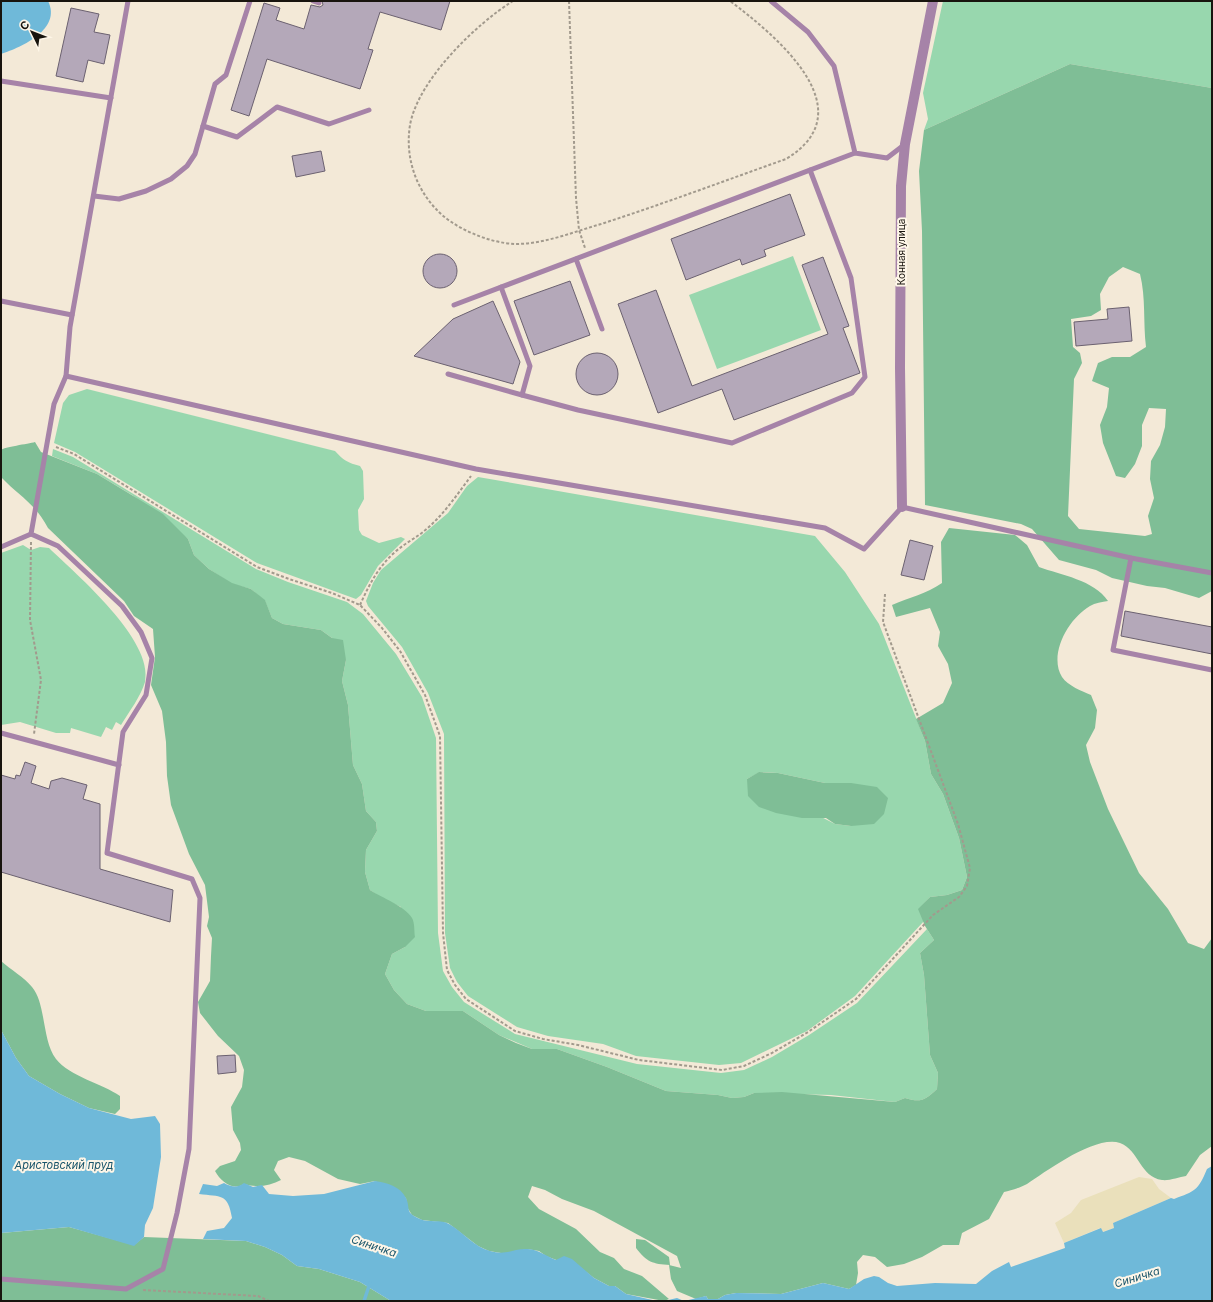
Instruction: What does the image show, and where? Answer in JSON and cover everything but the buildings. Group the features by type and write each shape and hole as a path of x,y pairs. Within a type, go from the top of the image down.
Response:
{"street":[{"name":"Конная улица","path":"902,507 900,368 901,194 905,144 933,1"}],"lane":[{"path":"31,534 54,404 66,376 72,315 128,1"},
{"path":"94,196 118,199 146,191 171,179 187,166 195,154 215,84 226,75 250,1"},
{"path":"313,1 319,3"},
{"path":"771,1 808,32 834,66 855,153"},
{"path":"1,81 111,98"},
{"path":"203,126 237,137 277,107 329,124 369,110"},
{"path":"454,305 855,153 887,158 905,144"},
{"path":"448,374 578,410 732,444 852,394 865,377 851,278 810,170"},
{"path":"576,259 602,329"},
{"path":"501,287 530,366 522,395"},
{"path":"1,301 72,315"},
{"path":"66,376 476,469 825,528 864,549 902,507 1132,558 1212,573"},
{"path":"1,547 31,534 58,546 122,606 141,632 152,658 146,695 123,732 120,765 106,853 192,879 200,898 189,1149 177,1213 163,1269 126,1289 1,1279"},
{"path":"1132,558 1113,650 1212,670"},
{"path":"1,733 120,765"}],"path":[{"path":"513,1 497,11 464,41 438,70 420,98 410,124 409,148 414,176 424,197 442,216 462,229 489,239 514,244 547,241 633,214 786,159 799,151 808,142 816,127 819,116 817,100 810,82 784,47 730,1"},
{"path":"569,1 576,198 580,230 587,254"},
{"path":"47,443 74,454 256,567 289,580 332,593 360,605 382,628 400,651 424,694 440,736 442,933 447,970 455,985 466,999 516,1031 543,1039 585,1046 639,1060 722,1070 744,1066 772,1053 808,1032 856,999 933,916 959,897 967,886 970,868 958,824 883,622 885,594"},
{"path":"360,605 370,583 380,568 396,551 423,532 445,510 476,469"},
{"path":"31,534 30,620 41,680 33,741"},
{"path":"126,1289 258,1296 269,1301"}],"green space":[{"path":"943,1 1212,1 1212,88 1070,64 924,130 928,119 923,93"},
{"path":"1070,64 1212,88 1212,591 1199,598 1165,588 1147,586 1112,578 1096,570 1059,560 1032,529 1021,524 925,505 922,231 919,171 924,130","holes":["1123,267 1140,274 1143,292 1146,347 1130,357 1112,357 1098,363 1092,381 1109,388 1107,407 1100,425 1103,443 1116,476 1125,478 1135,464 1142,446 1142,425 1149,408 1166,409 1165,427 1160,445 1151,461 1150,479 1154,498 1148,516 1152,534 1145,536 1079,529 1068,516 1074,379 1082,363 1080,353 1073,347 1071,319 1091,316 1101,310 1100,294 1109,277"]},
{"path":"793,256 821,330 717,369 689,295"},
{"path":"87,389 335,451 346,461 360,466 363,471 364,499 358,510 359,530 362,535 379,543 401,537 405,539 378,566 361,595 356,599 257,563 75,452 54,443 63,403 69,395"},
{"path":"35,442 41,452 97,474 163,514 188,539 194,555 209,569 232,583 251,589 265,600 272,618 283,624 321,630 332,638 343,640 346,660 342,681 348,705 353,765 362,784 366,811 376,822 377,831 366,850 365,872 370,890 393,902 404,910 409,914 414,922 415,937 405,947 392,954 385,974 394,990 407,1004 426,1011 463,1011 499,1035 516,1043 532,1049 557,1049 666,1091 718,1095 732,1098 744,1097 754,1093 782,1092 895,1102 905,1098 922,1100 937,1089 938,1073 930,1055 924,975 920,953 934,940 925,926 918,909 930,897 947,895 962,890 967,877 959,838 943,794 931,774 925,741 916,719 943,703 952,683 948,664 938,646 940,632 930,608 896,617 892,605 924,593 942,583 941,542 949,528 1015,535 1027,545 1039,567 1086,583 1102,594 1108,601 1096,603 1090,606 1075,619 1068,628 1059,648 1058,668 1062,677 1068,683 1091,695 1097,710 1095,728 1086,745 1090,762 1108,809 1139,873 1168,909 1188,943 1204,949 1212,938 1212,1146 1200,1155 1186,1176 1162,1180 1149,1174 1126,1146 1120,1143 1110,1142 1098,1144 1059,1163 1024,1185 1004,1192 989,1219 962,1233 959,1245 943,1245 922,1257 904,1264 887,1267 875,1257 863,1255 857,1262 858,1273 856,1285 849,1289 823,1283 781,1294 736,1293 725,1295 718,1299 708,1299 706,1296 696,1299 677,1291 671,1279 669,1265 681,1268 677,1256 594,1211 532,1186 528,1197 539,1209 576,1229 600,1252 614,1258 624,1269 642,1276 669,1299 664,1301 626,1294 615,1286 609,1286 594,1278 585,1271 546,1256 539,1251 527,1249 507,1254 489,1251 478,1246 448,1223 422,1220 412,1215 407,1207 406,1198 375,1181 360,1184 338,1179 305,1161 289,1157 278,1161 274,1170 281,1180 272,1184 263,1186 244,1184 240,1186 232,1186 224,1182 215,1171 220,1166 235,1161 241,1150 240,1143 233,1130 231,1107 242,1087 244,1070 239,1056 218,1036 200,1013 198,1002 210,981 212,938 207,926 209,917 205,885 189,854 171,805 167,776 166,742 162,711 151,685 155,657 153,629 134,616 124,601 48,528 38,512 1,477 1,450"},
{"path":"53,449 73,457 256,569 288,582 347,602 363,614 396,654 422,697 436,738 438,933 443,971 452,987 464,1002 515,1034 637,1064 721,1073 744,1070 772,1057 809,1035 857,1003 927,929 934,940 920,953 924,975 930,1055 938,1073 937,1089 922,1100 905,1098 895,1102 831,1095 754,1093 744,1097 732,1098 718,1095 666,1091 557,1049 532,1049 499,1035 463,1011 426,1011 407,1004 394,990 385,974 392,954 405,947 401,907 383,899 370,890 365,872 366,850 377,831 376,822 366,811 362,784 353,765 348,705 342,681 346,660 332,638 321,630 283,624 272,618 265,601 251,589 232,584 209,569 194,555 188,539 132,495 97,474 52,456"},
{"path":"478,477 815,536 845,572 879,624 925,741 931,774 943,794 959,838 967,877 962,890 947,895 930,897 919,909 924,921 855,996 807,1031 741,1063 719,1065 636,1056 603,1044 548,1036 517,1027 468,996 457,982 450,968 445,933 444,734 428,693 402,647 368,606 366,601 373,583 381,570 448,513 467,486","holes":["760,772 778,773 825,783 851,783 851,826 835,824 747,779"]},
{"path":"23,545 31,550 40,547 49,548 111,609 126,628 138,647 145,665 145,682 141,693 121,725 116,722 112,730 106,727 101,737 71,728 70,733 56,733 20,722 1,725 1,553"},
{"path":"759,772 778,773 825,783 851,783 877,787 888,798 884,814 874,824 851,826 835,824 826,818 802,818 776,813 759,807 748,796 747,779"},
{"path":"1,961 25,980 36,994 40,1002 48,1042 56,1059 77,1075 120,1096 120,1109 115,1114 89,1108 60,1094 29,1076 16,1058 1,1030"},
{"path":"69,1227 134,1245 144,1237 246,1241 265,1247 282,1255 297,1266 319,1269 360,1282 391,1301 1,1301 1,1233"},
{"path":"636,1239 645,1240 669,1257 670,1265 654,1263 643,1256 636,1248"}],"sand":[{"path":"1139,1177 1152,1179 1159,1189 1171,1198 1113,1223 1114,1228 1102,1232 1100,1228 1064,1243 1055,1223 1071,1213 1081,1200"}],"water":[{"path":"1,1 48,1 51,11 50,20 38,35 29,42 1,54"},
{"name":"Аристовский пруд","path":"1,1030 16,1058 29,1076 60,1094 89,1108 131,1119 155,1116 160,1124 161,1157 153,1208 145,1225 144,1237 134,1246 69,1227 1,1233"},
{"name":"Синичка","path":"1212,1166 1212,1301 684,1301 706,1296 708,1299 718,1299 725,1295 736,1293 781,1294 823,1283 849,1289 864,1279 874,1276 897,1286 935,1283 976,1284 992,1271 1009,1262 1011,1267 1065,1248 1064,1243 1101,1228 1103,1232 1114,1228 1113,1223 1171,1198 1174,1199 1191,1192 1201,1182 1207,1169"},
{"name":"Синичка","path":"375,1181 397,1188 406,1198 409,1210 415,1217 427,1221 449,1224 484,1249 501,1253 528,1249 539,1252 556,1260 564,1256 572,1259 594,1278 609,1286 615,1286 626,1294 657,1301 391,1301 360,1282 319,1269 297,1266 282,1255 265,1247 246,1241 203,1239 207,1231 224,1228 232,1218 226,1200 218,1196 199,1194 203,1184 217,1186 224,1183 239,1186 244,1183 253,1187 262,1185 269,1194 293,1196 324,1194"},
{"path":"677,1298 684,1301 664,1301"}],"waterway":[{"path":"364,1301 370,1283"}]}
